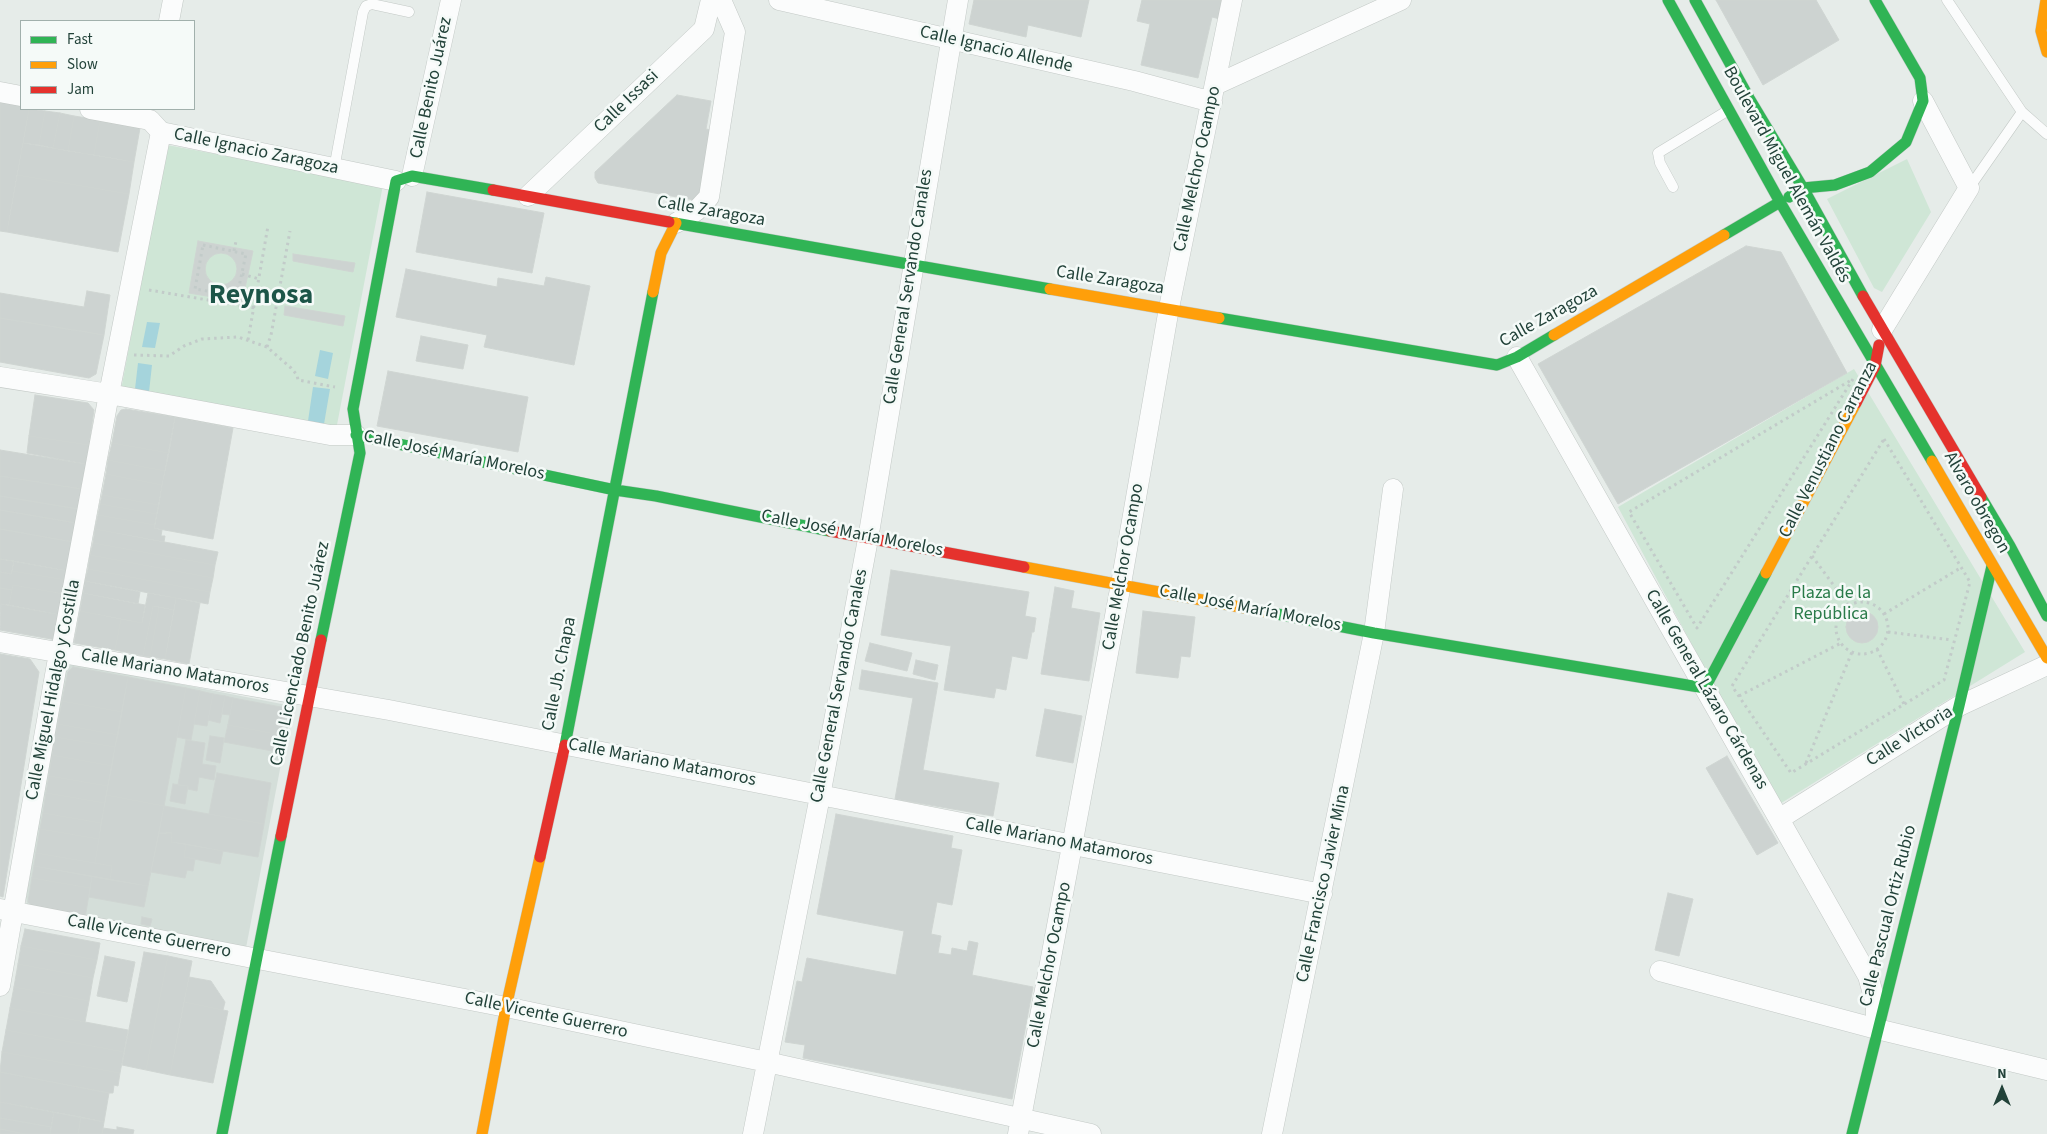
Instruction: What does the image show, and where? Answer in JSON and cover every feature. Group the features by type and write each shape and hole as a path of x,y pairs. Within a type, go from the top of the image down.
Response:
{"main road":[{"name":"Boulevard Miguel Alemán Valdés","path":"1668,0 1739,104 1803,188 1882,330"},
{"name":"Boulevard Miguel Alemán Valdés","path":"1695,0 1780,202 1875,366"},
{"path":"1780,202 1803,188 1834,185 1870,172 1906,142 1923,101 1920,78 1875,0"},
{"path":"2046,0 2042,31 2047,52"},
{"name":"Calle Zaragoza","path":"404,179 528,196 913,266 1497,365 1517,357 1780,202"},
{"name":"Calle Licenciado Benito Juárez","path":"222,1134 360,454 354,409 404,179"},
{"name":"Calle Jb. Chapa","path":"482,1134 506,1007 564,744 616,490 661,253 676,223"},
{"name":"Calle Venustiano Carranza","path":"1705,688 1875,366 1882,330"},
{"name":"Alvaro obregon","path":"1882,330 2010,546 2047,616"},
{"name":"Alvaro obregon","path":"1875,366 2047,658"},
{"name":"Calle José María Morelos","path":"356,435 616,490 656,496 868,538 1374,633 1705,688"},
{"name":"Calle Pascual Ortiz Rubio","path":"1852,1134 1960,706 1992,566"}],"street":[{"path":"169,20 173,0"},
{"name":"Calle Benito Juárez","path":"404,179 451,0"},
{"name":"Calle Issasi","path":"528,196 704,29 711,0"},
{"path":"676,223 696,212 709,198 735,32 721,0"},
{"name":"Calle Ignacio Allende","path":"779,0 1134,81 1213,93"},
{"name":"Calle General Servando Canales","path":"753,1134 820,796 868,538 958,0"},
{"name":"Calle Melchor Ocampo","path":"1019,1127 1121,584 1169,308 1232,0"},
{"path":"1213,93 1401,0"},
{"path":"0,92 20,96"},
{"path":"1923,101 1969,188"},
{"name":"Calle Ignacio Zaragoza","path":"96,110 154,120 334,169 404,179"},
{"name":"Calle Miguel Hidalgo y Costilla","path":"0,986 6,910 57,664 61,653 109,394 154,120"},
{"name":"Calle Venustiano Carranza","path":"1882,330 1969,188"},
{"name":"Calle General Lázaro Cárdenas","path":"1517,357 1868,976 1876,1004 1878,1029"},
{"name":"Calle José María Morelos","path":"0,377 109,394 330,436 356,435"},
{"name":"Calle Francisco Javier Mina","path":"1272,1134 1374,633 1393,490"},
{"name":"Calle Mariano Matamoros","path":"0,642 310,695 1322,894"},
{"name":"Calle Victoria","path":"1779,820 1960,706 2047,665"},
{"name":"Calle Vicente Guerrero","path":"6,910 506,1007 767,1062 1019,1127 1091,1134"},
{"path":"1660,971 1878,1029 2047,1070"}],"lane":[{"path":"1947,0 2022,112 2047,134"},
{"path":"334,169 362,12 366,6 372,4 409,12"},
{"path":"1673,186 1660,163 1658,153 1739,104"},
{"path":"1969,188 2022,112"}],"path":[{"path":"248,340 268,226"},
{"path":"267,347 272,335 290,231"},
{"path":"234,251 236,241"},
{"path":"203,245 234,251 246,254 237,296 195,289 203,245"},
{"path":"242,274 259,280"},
{"path":"146,290 255,308"},
{"path":"133,355 169,356 193,343 219,337 238,337 267,347 291,368 297,375 298,380 339,388"},
{"path":"132,364 135,346"},
{"path":"1853,379 1703,620 1698,628 1629,512 1853,379"},
{"path":"1884,439 1970,582 1944,680 1790,773 1732,686 1812,556 1884,439"},
{"path":"1812,556 1849,606"},
{"path":"1884,614 1962,568"},
{"path":"1864,602 1879,608 1884,614 1887,620 1888,632 1878,649 1870,653 1852,652 1841,643 1837,636 1836,627 1842,611 1849,606 1864,602"},
{"path":"1888,632 1954,641"},
{"path":"1739,696 1841,643"},
{"path":"1878,649 1904,704"},
{"path":"1806,763 1852,652"}],"shaded area":[{"path":"72,663 292,706 246,948 27,907 26,897 63,675 67,664"}],"green space":[{"path":"167,145 383,185 336,430 121,390"},
{"path":"1907,159 1931,212 1882,292 1874,288 1827,199"},
{"name":"Plaza de la República","path":"1854,369 2025,652 1778,805 1618,507"}],"water":[{"path":"147,322 160,323 155,348 142,347"},
{"path":"320,350 333,353 328,379 315,376"},
{"path":"138,363 152,365 149,392 135,389"},
{"path":"313,387 330,389 324,424 308,421"}],"building":[{"path":"974,0 1089,0 1081,37 1028,25 1026,37 969,24"},
{"path":"1142,0 1225,0 1220,19 1212,17 1198,78 1141,65 1150,24 1137,21"},
{"path":"1716,0 1816,0 1839,40 1763,85"},
{"path":"677,95 711,101 706,129 712,130 700,201 598,183 595,178 595,172"},
{"path":"0,102 20,106 20,110 29,110 7,232 0,231"},
{"path":"29,110 45,111 39,145 23,143"},
{"path":"45,111 60,113 53,148 39,145"},
{"path":"60,113 74,116 68,151 53,148"},
{"path":"74,116 100,120 94,155 68,151"},
{"path":"100,120 140,128 134,162 94,155"},
{"path":"23,143 134,162 129,194 17,175"},
{"path":"17,175 129,194 118,252 7,232"},
{"path":"427,192 544,213 532,273 416,252"},
{"path":"198,241 253,251 242,302 189,293"},
{"path":"1746,246 1781,252 1847,373 1618,504 1538,364"},
{"path":"221,253 227,254 232,258 236,263 236,275 232,280 227,284 221,285 215,284 210,280 206,275 205,269 206,263 210,258 215,254"},
{"path":"293,254 355,263 353,272 293,261"},
{"path":"406,269 497,287 498,278 544,286 546,277 590,286 574,365 484,347 487,335 396,317"},
{"path":"87,291 110,295 104,335 0,318 0,293 84,307"},
{"path":"285,306 345,316 343,326 284,315"},
{"path":"0,318 104,335 96,374 89,378 0,362"},
{"path":"421,336 468,345 463,369 416,361"},
{"path":"388,371 528,397 518,452 377,426"},
{"path":"35,395 88,403 94,410 89,445 29,436"},
{"path":"126,409 175,417 169,453 112,443 117,416 121,410"},
{"path":"175,417 233,428 213,539 154,528"},
{"path":"29,436 89,445 86,464 27,453"},
{"path":"112,443 169,453 165,471 108,460"},
{"path":"0,450 86,464 81,489 0,476"},
{"path":"108,460 165,471 162,485 106,474"},
{"path":"106,474 162,485 159,505 102,495"},
{"path":"0,476 81,489 78,509 0,496"},
{"path":"102,495 159,505 157,514 100,504"},
{"path":"0,496 78,509 76,523 0,510"},
{"path":"100,504 157,514 155,525 98,515"},
{"path":"0,510 76,523 73,542 0,529"},
{"path":"98,515 155,525 154,528 162,530 161,536 165,536 164,542 95,529"},
{"path":"0,529 73,542 68,571 0,559"},
{"path":"95,529 218,552 215,565 93,543"},
{"path":"93,543 215,565 213,578 90,555"},
{"path":"90,555 213,578 210,592 88,569"},
{"path":"0,559 14,561 11,574 0,572"},
{"path":"14,561 68,571 66,580 12,571"},
{"path":"88,569 210,592 208,604 85,581"},
{"path":"891,570 1029,592 1025,616 1036,618 1034,632 1032,632 1027,659 1012,656 1006,690 996,688 994,698 944,690 951,646 881,635"},
{"path":"12,571 66,580 64,594 13,585 12,590 0,588 0,572 11,574"},
{"path":"85,581 140,592 138,604 83,593"},
{"path":"13,585 64,594 61,615 9,605"},
{"path":"1055,587 1074,591 1071,608 1100,613 1089,681 1041,674"},
{"path":"0,588 12,590 9,605 1,604 0,613"},
{"path":"83,593 145,605 142,623 80,611"},
{"path":"148,593 176,598 174,610 153,606 143,656 115,650 121,619 142,623"},
{"path":"176,598 200,603 189,664 165,659"},
{"path":"1,604 61,615 57,640 0,630"},
{"path":"153,606 159,607 150,657 143,656"},
{"path":"159,607 174,610 165,659 150,657"},
{"path":"80,611 121,619 115,650 74,643"},
{"path":"1143,611 1195,617 1190,657 1181,656 1178,678 1136,673"},
{"path":"1862,611 1873,616 1878,627 1873,638 1862,643 1851,638 1846,627 1851,616"},
{"path":"870,643 912,653 907,671 865,661"},
{"path":"0,654 30,659 39,672 3,897 0,896"},
{"path":"916,660 938,665 935,680 913,674"},
{"path":"73,667 128,677 122,712 62,701 68,672"},
{"path":"862,670 938,683 923,770 999,783 993,816 895,799 913,698 859,689"},
{"path":"128,677 186,688 164,806 106,795"},
{"path":"186,688 200,691 191,740 177,737"},
{"path":"200,691 213,694 207,726 194,724"},
{"path":"213,694 225,696 220,723 208,720"},
{"path":"225,696 233,698 230,715 222,714"},
{"path":"233,698 286,708 281,735 228,725"},
{"path":"62,701 122,712 118,735 58,724"},
{"path":"1045,709 1082,716 1073,763 1036,756"},
{"path":"58,724 118,735 115,747 55,737"},
{"path":"228,725 281,735 278,752 224,742"},
{"path":"210,736 224,738 220,763 206,760"},
{"path":"55,737 115,747 112,766 52,755"},
{"path":"186,740 205,743 202,764 216,766 214,780 199,777 197,791 188,789 188,786 178,785"},
{"path":"52,755 112,766 108,786 49,776"},
{"path":"1727,756 1778,843 1757,855 1706,768"},
{"path":"217,773 271,783 264,824 209,814"},
{"path":"49,776 108,786 105,803 46,793"},
{"path":"173,784 188,786 185,804 170,801"},
{"path":"46,793 105,803 101,823 43,813"},
{"path":"106,795 164,806 148,886 110,880 112,866 95,863"},
{"path":"164,806 264,824 258,857 171,842 172,833 159,833"},
{"path":"43,813 101,823 99,839 40,829"},
{"path":"836,814 953,836 951,848 962,850 952,905 937,902 931,934 941,936 938,953 951,955 952,948 967,951 969,941 978,943 972,975 1033,987 1012,1099 803,1058 805,1045 785,1042 797,981 802,982 807,958 896,975 904,931 817,914"},
{"path":"40,829 99,839 95,863 36,853"},
{"path":"166,832 172,833 171,842 186,844 184,857 195,859 193,871 187,870 185,878 151,872 159,833 166,834"},
{"path":"186,844 223,851 220,864 184,857"},
{"path":"36,853 112,866 110,880 34,866"},
{"path":"34,866 92,876 90,888 32,878"},
{"path":"92,876 148,886 144,907 89,897"},
{"path":"32,878 90,888 85,918 35,908 28,902"},
{"path":"1668,893 1693,899 1679,956 1655,950"},
{"path":"142,917 152,919 150,926 141,924"},
{"path":"25,929 100,943 97,960 21,946"},
{"path":"21,946 97,960 93,978 18,964"},
{"path":"144,952 168,956 146,1070 122,1065"},
{"path":"105,956 135,962 127,1002 97,996"},
{"path":"168,956 192,961 170,1075 146,1070"},
{"path":"18,964 93,978 89,1001 14,987"},
{"path":"189,977 211,981 225,1002 223,1010 184,1002"},
{"path":"14,987 89,1001 85,1022 10,1008"},
{"path":"184,1002 228,1011 213,1083 170,1075"},
{"path":"10,1008 128,1030 124,1052 6,1030"},
{"path":"6,1030 124,1052 120,1073 2,1052"},
{"path":"2,1052 120,1073 118,1086 114,1085 113,1093 109,1093 0,1072"},
{"path":"0,1072 109,1093 104,1122 0,1102"},
{"path":"0,1102 54,1112 51,1127 0,1118"},
{"path":"54,1112 81,1117 78,1134 50,1134"},
{"path":"81,1117 104,1122 102,1134 78,1134"},
{"path":"0,1118 51,1127 50,1134 25,1134 0,1129"},
{"path":"117,1127 134,1130 133,1134 102,1134 103,1128 117,1130"},
{"path":"0,1129 25,1134 0,1134"}],"traffic: fast":[{"path":"1668,0 1780,202 1932,461"},
{"path":"1695,0 1863,296"},
{"path":"1789,197 1803,188 1835,185 1870,172 1906,142 1923,101 1920,78 1875,0"},
{"path":"321,640 360,453 353,409 396,181 412,176 493,190"},
{"path":"1724,235 1780,202"},
{"path":"669,222 1050,289"},
{"path":"565,745 653,292"},
{"path":"1219,318 1497,365 1517,357 1554,335"},
{"path":"356,435 615,490 656,496 830,531"},
{"path":"1981,497 2010,546 2047,616"},
{"path":"1852,1134 1992,566"},
{"path":"1272,613 1374,633 1705,688 1766,573"},
{"path":"222,1134 281,836"}],"traffic: slow":[{"path":"2046,0 2041,31 2047,52"},
{"path":"653,292 661,253 676,223"},
{"path":"1554,335 1724,235"},
{"path":"1050,289 1219,318"},
{"path":"1766,573 1856,403"},
{"path":"1932,461 2047,658"},
{"path":"1024,567 1272,613"},
{"path":"482,1134 506,1007 540,857"}],"traffic: jam":[{"path":"493,190 669,222"},
{"path":"1863,296 1981,497"},
{"path":"1856,403 1875,366 1879,345"},
{"path":"830,531 1024,567"},
{"path":"281,836 321,640"},
{"path":"540,857 565,745"}],"district":[{"name":"Reynosa","path":"261,297"}]}
